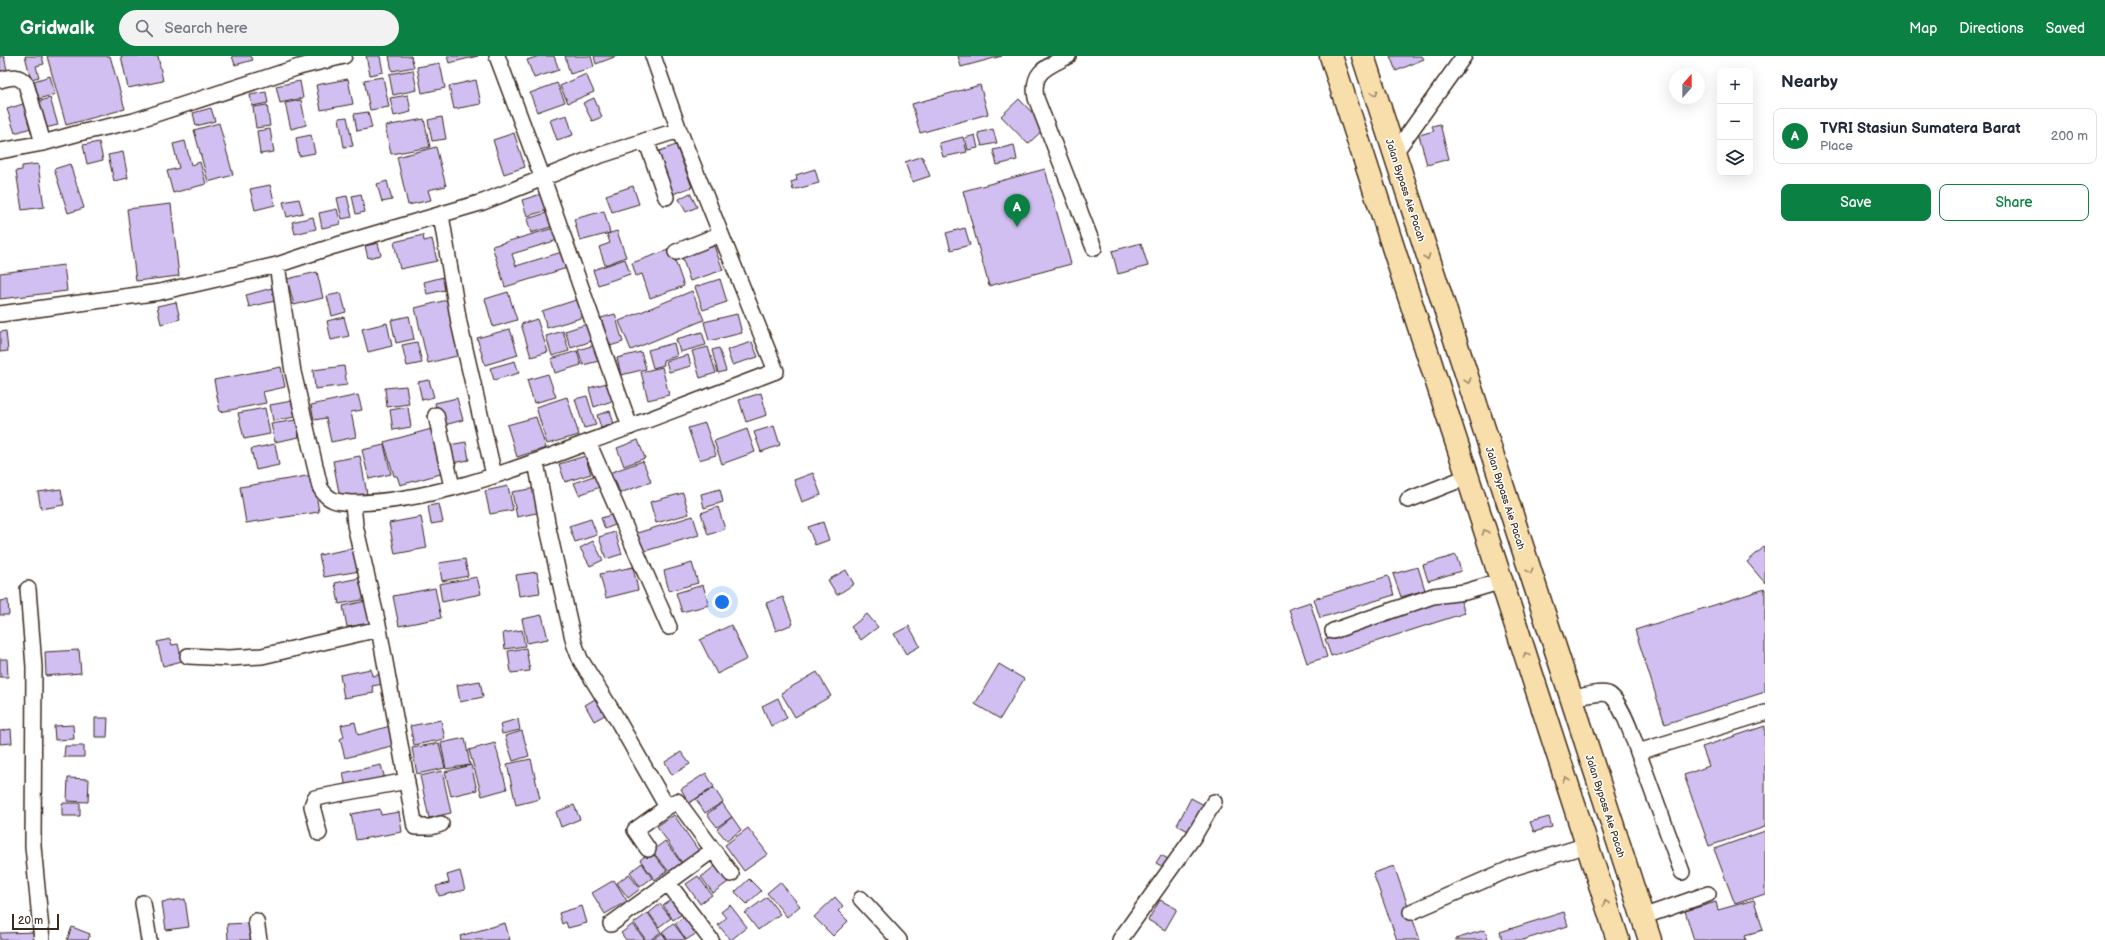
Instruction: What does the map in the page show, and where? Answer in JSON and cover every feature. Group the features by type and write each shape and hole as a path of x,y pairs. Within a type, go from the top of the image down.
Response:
{"highway":[{"path":"1331,56 1618,940"},
{"name":"Jalan Bypass Aie Pacah","path":"1363,56 1650,940"},
{"path":"1477,509 1507,501"}],"street":[{"path":"0,151 43,143 134,120 297,62 344,56"},
{"path":"497,56 543,179 630,427"},
{"path":"277,265 293,372 320,487 324,495 330,500 353,503 380,502 452,487 494,475 536,462 776,371 678,130 653,56"},
{"path":"1068,56 1040,72 1036,79 1034,88 1036,98 1094,248"},
{"path":"1394,154 1464,56"},
{"path":"0,80 15,77 22,79 26,84 43,143"},
{"path":"0,314 160,292 277,265 483,202 598,156 678,130"},
{"path":"646,140 666,197"},
{"path":"441,215 459,323 494,475"},
{"path":"676,252 721,234"},
{"path":"436,415 452,487"},
{"path":"588,442 668,627"},
{"path":"536,462 549,533 574,643 580,659 614,714 667,808"},
{"path":"1408,500 1467,477"},
{"path":"353,503 355,526 379,629 415,827 430,827 442,824"},
{"path":"1333,631 1433,596 1465,592 1502,581"},
{"path":"28,589 34,667 33,846 42,940"},
{"path":"188,656 230,658 262,656 379,629"},
{"path":"1571,699 1602,693 1615,698 1635,740 1682,872"},
{"path":"1638,752 1765,713"},
{"path":"319,833 312,806 315,798 407,781"},
{"path":"648,849 635,830 677,801 731,874"},
{"path":"1120,940 1194,836 1214,802"},
{"path":"1411,912 1512,868 1587,845"},
{"path":"611,924 713,850"},
{"path":"668,883 711,940"},
{"path":"1642,917 1708,894"},
{"path":"861,899 898,940"},
{"path":"143,903 149,940"},
{"path":"256,921 259,940"}],"building":[{"path":"0,56 4,56 7,70 0,71"},
{"path":"25,56 42,56 44,64 36,66 39,77 31,79"},
{"path":"47,56 110,56 125,109 66,125"},
{"path":"121,56 158,56 163,81 128,88"},
{"path":"232,56 251,56 253,60 235,65"},
{"path":"366,56 380,56 383,72 370,75"},
{"path":"389,56 411,56 414,67 392,71"},
{"path":"447,56 478,56 449,63"},
{"path":"539,56 554,56 559,70 534,78 527,60"},
{"path":"565,56 591,56 594,67 570,74"},
{"path":"594,56 617,56 596,64"},
{"path":"958,56 1002,56 961,67"},
{"path":"1390,56 1422,56 1424,59 1396,71"},
{"path":"440,63 445,88 422,93 417,67"},
{"path":"413,70 417,90 393,95 389,74"},
{"path":"586,74 594,92 568,103 560,86"},
{"path":"50,76 55,94 39,99 34,81"},
{"path":"383,77 389,107 370,110 364,80"},
{"path":"348,79 353,104 321,110 316,85"},
{"path":"476,80 481,104 454,109 449,86"},
{"path":"300,81 303,98 280,103 276,86"},
{"path":"557,83 565,102 537,112 530,93"},
{"path":"980,85 988,114 920,133 912,104"},
{"path":"266,92 268,103 252,106 250,95"},
{"path":"408,95 411,112 394,116 390,98"},
{"path":"50,98 58,125 45,128 37,102"},
{"path":"594,98 602,117 592,121 583,103"},
{"path":"1019,99 1046,127 1028,144 1001,116"},
{"path":"301,100 306,125 291,129 285,103"},
{"path":"26,103 34,127 15,133 7,109"},
{"path":"267,105 270,126 256,128 253,107"},
{"path":"211,108 215,121 196,126 193,113"},
{"path":"368,112 372,128 357,131 354,114"},
{"path":"567,115 573,135 557,140 550,120"},
{"path":"347,117 353,146 344,147 339,118"},
{"path":"442,117 446,139 432,141 428,120"},
{"path":"424,119 430,147 391,154 385,126"},
{"path":"219,123 233,175 208,182 194,130"},
{"path":"1440,124 1449,159 1427,165 1419,135 1434,131 1432,126"},
{"path":"270,129 274,152 260,154 257,131"},
{"path":"993,129 997,143 982,146 978,133"},
{"path":"514,133 525,167 504,174 493,140"},
{"path":"311,135 315,153 299,156 296,138"},
{"path":"975,135 978,148 968,150 965,138"},
{"path":"963,137 967,152 943,157 939,143"},
{"path":"185,141 191,165 200,162 206,184 173,193 167,171 179,168 173,144"},
{"path":"99,142 103,160 87,164 83,145"},
{"path":"676,145 692,187 670,195 654,153"},
{"path":"1014,145 1017,160 997,165 993,150"},
{"path":"436,147 446,186 428,190 431,200 408,205 397,157"},
{"path":"123,152 128,178 114,181 108,155"},
{"path":"922,156 930,176 912,182 905,162"},
{"path":"38,164 44,207 22,210 16,171 22,170 22,166"},
{"path":"70,164 84,208 68,213 54,169"},
{"path":"815,169 819,183 793,190 791,182 797,180 796,175"},
{"path":"1045,169 1071,264 989,286 963,191"},
{"path":"387,181 392,200 382,202 377,184"},
{"path":"270,185 275,205 255,210 250,189"},
{"path":"633,186 639,204 612,212 606,195"},
{"path":"544,193 549,210 527,216 522,200"},
{"path":"690,193 697,207 686,212 679,199"},
{"path":"361,194 365,212 356,214 352,196"},
{"path":"347,196 352,217 342,219 337,198"},
{"path":"299,199 303,213 287,217 283,202"},
{"path":"171,204 179,276 136,281 127,209"},
{"path":"337,209 341,224 322,228 319,213"},
{"path":"553,211 557,225 531,233 527,219"},
{"path":"604,211 610,233 580,241 574,219"},
{"path":"313,217 316,229 295,234 292,222"},
{"path":"557,227 561,239 512,254 516,266 562,252 567,268 505,287 492,246"},
{"path":"965,228 970,245 951,250 946,233"},
{"path":"617,231 626,257 605,265 599,247 610,243 607,234"},
{"path":"423,235 424,241 432,239 437,261 400,269 394,242"},
{"path":"378,243 381,255 368,258 365,246"},
{"path":"1141,243 1148,266 1118,274 1112,251"},
{"path":"714,246 723,270 690,281 682,257"},
{"path":"671,249 684,286 650,298 642,274 636,276 632,263"},
{"path":"625,259 630,274 598,285 593,270"},
{"path":"64,265 67,291 0,299 0,273"},
{"path":"317,272 323,298 294,305 287,279"},
{"path":"447,276 449,289 427,294 424,282"},
{"path":"720,279 727,302 703,310 695,287"},
{"path":"272,288 275,301 249,307 246,295"},
{"path":"692,291 704,320 631,350 619,321"},
{"path":"508,292 517,320 493,327 485,299"},
{"path":"341,293 346,312 332,316 327,296"},
{"path":"579,299 584,317 547,328 542,311"},
{"path":"447,300 461,355 428,363 415,308"},
{"path":"176,302 180,319 161,324 157,306"},
{"path":"615,314 623,342 610,346 601,318"},
{"path":"737,314 742,333 709,341 704,322"},
{"path":"409,316 414,339 396,343 391,320"},
{"path":"344,317 349,336 331,340 327,321"},
{"path":"537,319 548,352 531,357 521,324"},
{"path":"387,323 392,346 368,352 362,329"},
{"path":"587,324 592,341 571,348 565,331"},
{"path":"510,329 518,355 485,365 477,338"},
{"path":"6,331 8,351 0,352 0,332"},
{"path":"563,331 569,351 552,356 546,336"},
{"path":"702,332 706,345 680,352 676,339"},
{"path":"417,342 422,363 407,366 402,345"},
{"path":"752,342 758,357 732,365 727,350"},
{"path":"674,343 677,356 663,360 664,365 653,368 648,350"},
{"path":"598,344 603,360 583,365 578,350"},
{"path":"708,347 716,373 700,378 692,351"},
{"path":"719,348 726,371 718,373 712,350"},
{"path":"577,351 581,365 555,373 551,359"},
{"path":"641,352 646,369 621,375 617,358"},
{"path":"688,355 691,366 669,372 666,361"},
{"path":"515,361 519,373 494,380 490,368"},
{"path":"344,366 347,385 315,389 313,370"},
{"path":"281,367 285,387 263,392 266,403 220,412 214,380"},
{"path":"662,367 669,395 648,400 641,372"},
{"path":"548,374 556,397 534,403 527,380"},
{"path":"429,380 434,397 422,400 418,382"},
{"path":"610,382 615,400 594,407 589,388"},
{"path":"406,386 409,404 387,407 385,388"},
{"path":"761,393 767,415 746,422 739,400"},
{"path":"358,395 362,410 351,412 356,437 331,442 326,418 314,420 311,405"},
{"path":"587,396 596,425 584,428 575,399"},
{"path":"567,397 579,435 547,444 536,407"},
{"path":"457,398 463,420 441,426 435,403"},
{"path":"292,401 295,417 273,421 270,405"},
{"path":"408,407 411,427 393,430 390,410"},
{"path":"265,408 270,434 244,439 238,413"},
{"path":"610,411 614,424 601,428 597,415"},
{"path":"536,417 546,448 517,457 507,425"},
{"path":"296,420 299,437 275,442 271,424"},
{"path":"705,423 716,455 699,460 688,428"},
{"path":"774,426 780,445 761,452 754,432"},
{"path":"435,428 448,472 400,485 397,476 394,476 384,442"},
{"path":"747,429 755,452 722,464 714,441"},
{"path":"638,440 645,458 624,466 617,448"},
{"path":"466,442 469,460 452,463 449,445"},
{"path":"275,444 279,465 256,470 251,449"},
{"path":"384,445 391,474 369,479 362,450"},
{"path":"360,456 367,494 340,498 333,461"},
{"path":"585,456 591,474 565,482 559,464"},
{"path":"643,461 651,482 620,493 615,480 612,481 609,473"},
{"path":"813,473 821,495 802,502 794,480"},
{"path":"313,475 319,512 246,523 240,487"},
{"path":"596,475 600,487 579,495 574,483"},
{"path":"508,486 513,510 490,514 485,491"},
{"path":"536,488 541,512 517,517 512,492"},
{"path":"61,489 64,505 41,509 38,492"},
{"path":"720,489 723,502 704,508 701,494"},
{"path":"683,493 689,514 656,523 650,502"},
{"path":"439,504 443,522 431,524 428,506"},
{"path":"718,507 725,529 708,535 701,513"},
{"path":"611,515 615,525 605,529 601,518"},
{"path":"693,516 699,535 642,552 637,533"},
{"path":"421,517 427,548 395,554 389,523"},
{"path":"591,519 597,535 575,542 569,526"},
{"path":"823,522 829,540 815,545 808,527"},
{"path":"615,532 622,554 606,559 599,537"},
{"path":"593,541 603,560 590,566 580,548"},
{"path":"1765,546 1765,583 1747,562"},
{"path":"355,548 360,571 324,577 319,555"},
{"path":"1456,555 1461,571 1428,581 1423,565"},
{"path":"465,559 468,576 442,581 439,563"},
{"path":"692,563 698,583 669,591 664,571"},
{"path":"633,567 638,590 606,598 600,574"},
{"path":"1418,567 1425,590 1401,597 1393,574"},
{"path":"846,570 854,584 837,595 828,580"},
{"path":"537,572 540,593 519,596 516,575"},
{"path":"1388,576 1394,595 1320,618 1314,599"},
{"path":"364,577 368,599 339,604 335,583"},
{"path":"477,577 481,594 442,602 439,584"},
{"path":"703,585 709,605 682,612 676,593"},
{"path":"435,588 441,618 399,626 393,596"},
{"path":"1765,589 1765,692 1665,724 1635,630"},
{"path":"1459,596 1465,613 1331,656 1325,639"},
{"path":"783,597 793,624 776,631 766,603"},
{"path":"8,600 9,615 0,615 0,601"},
{"path":"366,601 371,623 347,627 343,606"},
{"path":"1310,602 1327,657 1307,663 1289,609"},
{"path":"867,614 878,627 861,640 851,627"},
{"path":"542,615 548,639 527,643 522,619"},
{"path":"731,625 747,659 717,674 700,640"},
{"path":"909,626 920,646 906,654 894,634"},
{"path":"522,630 525,646 505,649 503,633"},
{"path":"170,639 172,645 178,644 182,661 163,666 157,642"},
{"path":"526,648 530,671 511,673 508,651"},
{"path":"79,650 81,673 46,676 45,652"},
{"path":"0,659 7,659 8,677 0,677"},
{"path":"999,664 1024,679 1000,719 975,704"},
{"path":"371,669 372,676 382,674 383,684 372,686 374,693 344,698 340,675"},
{"path":"817,672 831,696 795,717 781,693"},
{"path":"480,681 483,697 460,702 457,685"},
{"path":"778,698 787,718 771,726 762,706"},
{"path":"595,699 605,715 594,721 585,705"},
{"path":"95,718 108,718 107,737 95,737"},
{"path":"518,719 520,730 502,734 500,724"},
{"path":"441,720 445,739 414,745 410,726"},
{"path":"355,722 358,735 390,726 395,745 345,758 340,739 344,737 341,725"},
{"path":"73,725 74,739 55,740 54,726"},
{"path":"1765,726 1765,827 1709,846 1684,775 1709,766 1702,747"},
{"path":"11,729 12,743 0,744 0,731"},
{"path":"522,731 529,756 513,761 505,736"},
{"path":"465,738 470,765 446,769 441,743"},
{"path":"439,743 445,768 417,774 412,748"},
{"path":"495,743 507,789 482,796 469,750"},
{"path":"65,746 84,746 84,757 64,757"},
{"path":"681,752 690,764 672,775 665,762"},
{"path":"531,759 540,799 516,805 507,764"},
{"path":"381,765 385,779 346,788 343,773"},
{"path":"471,765 477,790 451,796 445,772"},
{"path":"442,771 451,813 429,818 420,776"},
{"path":"706,773 714,787 689,803 681,789"},
{"path":"68,778 89,779 88,802 67,801"},
{"path":"714,788 723,802 705,813 696,799"},
{"path":"1191,798 1206,806 1192,833 1177,825"},
{"path":"62,803 80,803 80,816 62,816"},
{"path":"722,803 732,817 717,827 707,814"},
{"path":"574,805 580,819 561,827 556,812"},
{"path":"380,809 381,815 399,812 402,832 356,840 351,814"},
{"path":"674,815 699,851 682,863 657,826"},
{"path":"732,817 741,830 727,841 717,829"},
{"path":"1549,817 1552,827 1534,832 1530,822"},
{"path":"748,828 768,854 744,871 725,845"},
{"path":"1765,831 1765,894 1735,904 1714,849"},
{"path":"665,841 682,864 670,873 652,851"},
{"path":"651,851 667,871 655,880 640,860"},
{"path":"1161,855 1168,859 1163,867 1156,863"},
{"path":"642,863 652,878 640,887 630,872"},
{"path":"715,866 728,882 713,893 701,877"},
{"path":"1394,866 1420,940 1397,940 1373,873"},
{"path":"460,871 465,890 439,896 436,886 449,883 447,875"},
{"path":"629,874 640,889 628,898 617,883"},
{"path":"698,876 712,895 700,904 686,884"},
{"path":"749,879 761,891 747,904 735,892"},
{"path":"614,880 627,901 605,914 592,893"},
{"path":"780,882 800,906 787,917 767,893"},
{"path":"677,896 687,911 673,920 663,905"},
{"path":"767,897 780,914 758,930 745,913"},
{"path":"835,897 843,906 838,911 848,921 833,936 814,917"},
{"path":"185,899 189,927 166,930 162,902"},
{"path":"1160,900 1177,909 1165,930 1148,920"},
{"path":"1754,900 1763,930 1745,935 1746,940 1694,940 1685,911 1716,902 1718,910"},
{"path":"660,904 671,918 659,927 649,913"},
{"path":"730,905 747,927 731,940 718,925 726,918 721,912"},
{"path":"582,906 587,923 568,928 566,922 562,924 559,913"},
{"path":"1564,912 1568,926 1523,940 1502,940 1500,932"},
{"path":"648,913 661,932 650,940 646,940 634,923"},
{"path":"689,913 702,930 686,940 675,923"},
{"path":"250,923 251,940 228,940 227,924"},
{"path":"505,923 510,940 461,940 460,936"},
{"path":"673,923 686,940 668,940 662,932"},
{"path":"633,924 644,939 643,940 626,940 621,933"},
{"path":"72,927 90,934 88,940 67,940"},
{"path":"1485,930 1488,940 1455,939"},
{"path":"39,932 39,940 0,940 0,933"},
{"path":"662,933 667,940 652,940"}],"place":[{"name":"TVRI Stasiun Sumatera Barat","path":"1017,227"}]}
